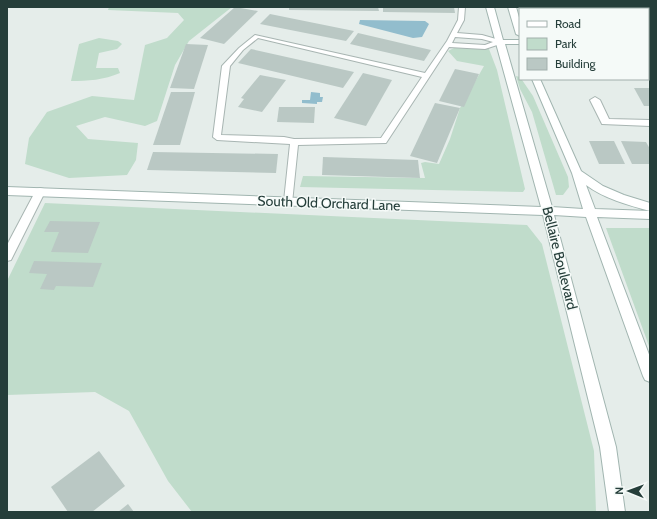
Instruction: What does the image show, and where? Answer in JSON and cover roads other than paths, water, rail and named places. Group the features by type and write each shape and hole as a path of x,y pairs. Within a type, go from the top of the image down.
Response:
{"main road":[{"name":"Bellaire Boulevard","path":"490,7 547,211 593,384 608,447 617,512"},
{"path":"512,7 519,31"},
{"path":"500,42 519,42"},
{"path":"536,80 577,173 650,376"},
{"path":"595,100 605,122 650,123"},
{"path":"577,173 599,189 620,198 650,207"},
{"name":"South Old Orchard Lane","path":"7,191 650,215"},
{"path":"7,257 40,192"}],"lane":[{"path":"427,76 257,36 241,49 226,66 218,115 217,137 284,140 294,142 383,141 448,45 461,20 462,7"},
{"path":"453,35 482,37 500,42"},
{"path":"448,45 485,46 500,42"},
{"path":"289,201 294,142"}],"water":[{"path":"360,20 425,21 429,24 422,37 413,38 359,24"},
{"path":"311,92 320,93 320,97 323,97 322,102 317,102 317,104 302,103 302,100 310,100"}]}
